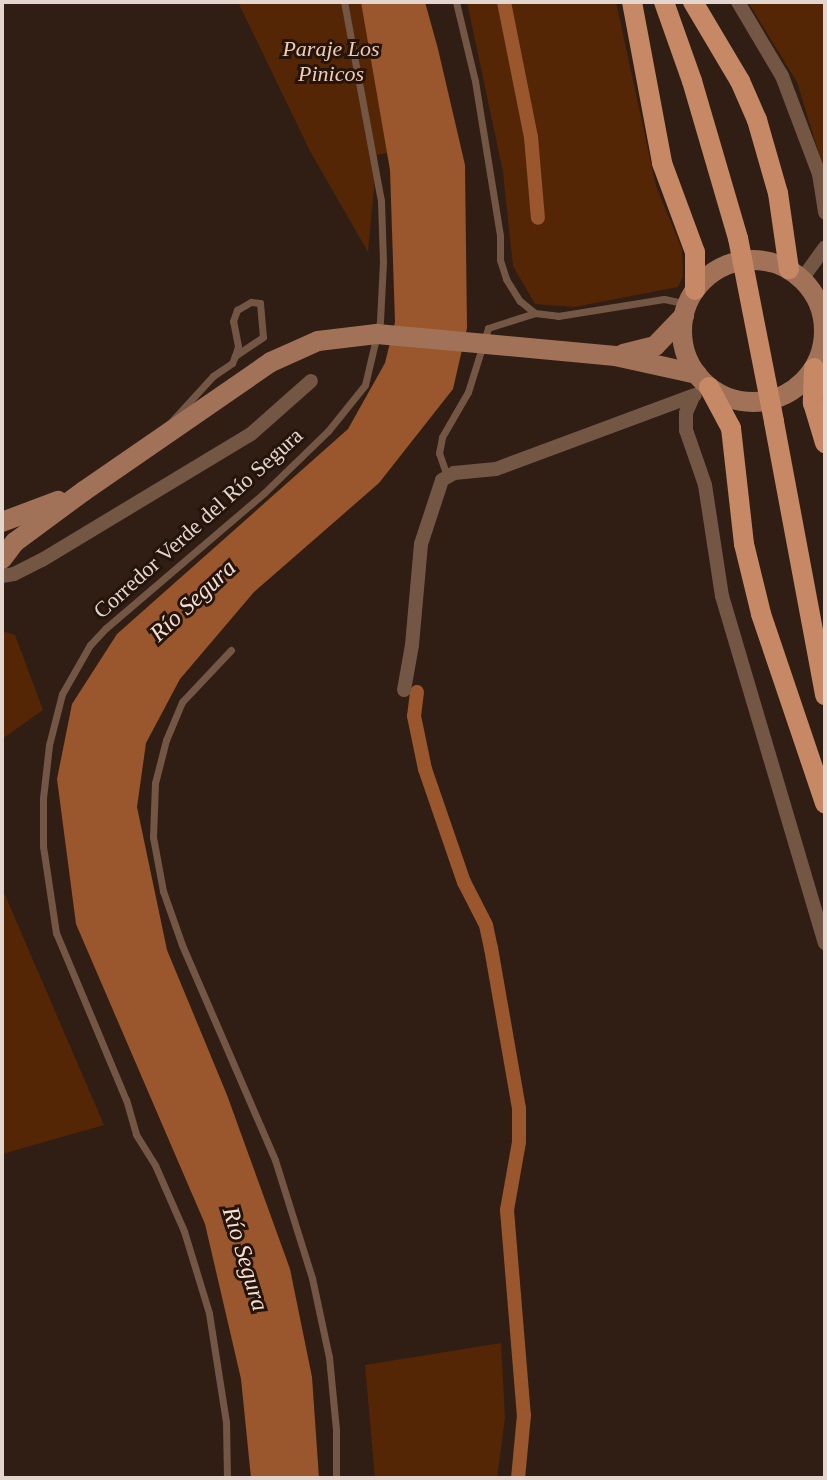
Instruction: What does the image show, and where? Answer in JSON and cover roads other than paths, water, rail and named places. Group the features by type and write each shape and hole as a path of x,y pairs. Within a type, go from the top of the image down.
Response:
{"main road":[{"path":"632,2 662,163 695,252 683,337 687,356 701,386 731,428 744,544 761,614 825,803"},
{"path":"664,2 692,81 738,238 825,695"},
{"path":"693,2 740,81 757,120 806,281 820,309 825,334 813,403 825,443"},
{"path":"615,356 655,346 721,267 738,261 764,261 806,281"},
{"path":"2,559 15,542 84,491 294,350 343,336 377,334 615,356 740,401 774,399 804,381 820,361"},
{"path":"2,522 84,491"}],"street":[{"path":"738,2 782,76 819,174 825,213"},
{"path":"806,281 825,247"},
{"path":"2,576 14,574 42,560 251,434 311,381"},
{"path":"404,690 421,544 438,488 447,476 496,469 701,386"},
{"path":"701,386 686,413 686,430 705,485 722,596 825,943"}],"lane":[{"name":"Corredor Verde del Río Segura","path":"227,1478 226,1422 209,1313 184,1231 155,1165 136,1134 126,1100 56,933 43,846 43,798 49,745 62,694 90,645 264,493 328,431 365,385 380,321 383,262 381,201 344,2"},
{"path":"456,2 475,81 500,236 500,260 506,279 520,301 535,313"},
{"path":"447,476 439,453 442,437 468,392 488,328 535,313 579,315 664,299 689,303"},
{"path":"161,438 173,418 213,376 232,363 238,346 233,321 237,310 251,302 260,303 263,337 235,356"},
{"path":"231,650 182,702 171,727 155,783 153,837 163,891 182,945 275,1160 312,1278 329,1357 336,1430 336,1478"}],"water":[{"name":"Río Segura","path":"361,2 425,2 438,49 465,165 467,328 453,389 379,483 254,592 180,679 146,743 137,807 167,950 227,1095 290,1269 312,1377 319,1478 251,1478 241,1379 205,1224 76,924 57,779 72,704 117,634 348,429 385,363 395,322 390,170"}],"waterway":[{"path":"504,2 531,137 538,218"},
{"path":"417,692 414,716 425,769 464,882 486,925 519,1108 519,1142 507,1210 524,1415 518,1478"}],"park label":[{"name":"Paraje Los Pinicos","path":"331,60"}]}
